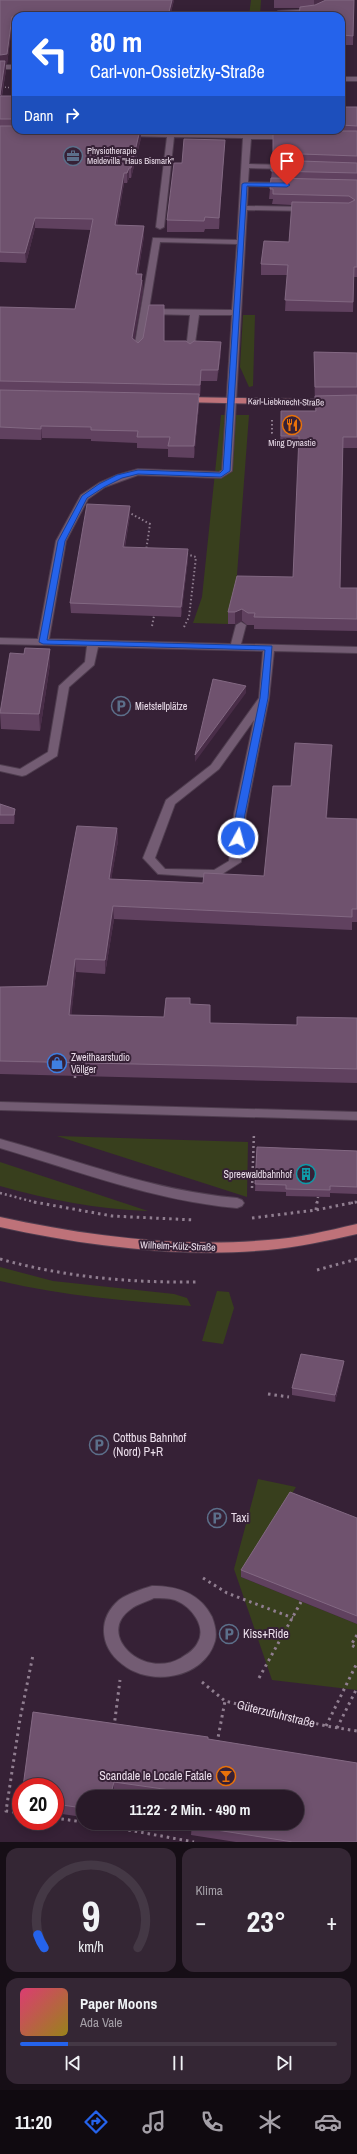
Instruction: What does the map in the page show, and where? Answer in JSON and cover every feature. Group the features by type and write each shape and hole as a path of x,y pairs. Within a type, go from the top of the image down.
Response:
{"main road":[{"name":"Karl-Liebknecht-Straße","path":"172,400 357,403"},
{"name":"Wilhelm-Külz-Straße","path":"0,1222 35,1230 145,1246 200,1248 258,1246 320,1239 357,1229"}],"street":[{"path":"282,12 318,12 322,9"},
{"path":"0,67 12,67"},
{"path":"345,79 357,79"},
{"path":"43,642 62,541 84,497 102,485 120,477 138,472 221,475 227,471 246,166 243,134 118,134"},
{"path":"265,134 295,138"},
{"path":"160,227 171,135"},
{"path":"246,166 293,167"},
{"path":"244,184 297,185"},
{"path":"243,208 318,210"},
{"path":"138,349 156,240 241,242"},
{"path":"144,311 236,313"},
{"path":"190,350 195,312"},
{"path":"235,647 241,625"},
{"path":"0,641 357,650"},
{"path":"0,768 22,773 53,754 64,686 90,663 94,643"},
{"path":"264,698 215,767 170,802 149,858 162,872 216,874 235,862 240,814 264,698 269,647"},
{"path":"0,1106 357,1116"},
{"path":"0,1143 161,1192 201,1200 237,1203"},
{"path":"152,1592 168,1592 178,1594 195,1604 207,1622 208,1633 205,1646 195,1658 181,1667 166,1671 150,1670 135,1666 122,1658 114,1648 110,1636 111,1625 116,1613 125,1603 138,1596 152,1592"}],"path":[{"path":"2,88 12,88"},
{"path":"272,416 272,433 274,433"},
{"path":"121,512 128,512 150,524 146,551 154,552"},
{"path":"182,631 189,617 196,557 183,552"},
{"path":"153,622 154,616"},
{"path":"75,1076 75,1081"},
{"path":"252,1195 254,1113"},
{"path":"253,1148 261,1148"},
{"path":"0,1193 45,1205 112,1216 201,1221"},
{"path":"316,1210 318,1197"},
{"path":"244,1219 316,1210 357,1202"},
{"path":"251,1211 251,1218"},
{"path":"0,1259 31,1269 68,1276 129,1281 198,1282"},
{"path":"317,1270 357,1259"},
{"path":"268,1394 290,1397"},
{"path":"202,1578 226,1593 292,1618"},
{"path":"259,1678 302,1602"},
{"path":"357,1634 351,1645 357,1648"},
{"path":"12,1812 6,1811 20,1719 33,1655"},
{"path":"113,1732 122,1658"},
{"path":"326,1726 357,1663"},
{"name":"Güterzufuhrstraße","path":"181,1667 225,1701 249,1708 357,1732"},
{"path":"337,1728 357,1688"},
{"path":"216,1749 225,1701"},
{"path":"64,1819 76,1821"},
{"path":"128,1830 194,1842"}],"green space":[{"path":"251,0 261,0 260,12 250,12"},
{"path":"243,315 255,315 253,386 249,387 240,367"},
{"path":"221,415 249,415 236,588 228,624 193,623 202,597"},
{"path":"57,1136 248,1142 247,1197"},
{"path":"0,1162 148,1211 73,1203 37,1196 0,1186"},
{"path":"0,1267 53,1281 174,1294 187,1298 191,1306 48,1291 0,1281"},
{"path":"217,1291 229,1292 234,1308 223,1344 202,1341"},
{"path":"258,1479 296,1487 241,1577 357,1624 357,1690 272,1680 234,1569"}],"building":[{"path":"0,0 172,0 169,12 12,12 7,54 0,55"},
{"path":"326,0 354,0 353,36 345,35 345,12 299,12 300,7 315,5"},
{"path":"0,61 5,61 0,95"},
{"path":"0,96 12,96 12,119 0,119"},
{"path":"345,107 357,107 357,126 345,125"},
{"path":"0,126 12,126 12,134 139,134 131,168 129,168 127,173 124,173 115,225 144,226 136,274 142,274 142,280 132,338 138,343 143,338 149,305 164,305 164,341 186,341 190,344 194,341 221,342 218,370 201,370 200,385 0,381 0,307 75,309 93,219 35,218 25,253 0,252"},
{"path":"345,131 357,131 357,156 273,153 273,134 345,134"},
{"path":"184,139 225,140 219,218 205,217 204,221 167,220 174,163 182,163"},
{"path":"272,160 357,163 357,173 271,171"},
{"path":"271,178 357,180 357,267 354,267 353,302 285,300 288,265 261,264 264,241 289,242 292,202 349,203 355,200 349,196 273,194 273,189 270,189"},
{"path":"314,352 357,353 357,387 315,387"},
{"path":"0,390 199,394 194,446 168,446 170,437 137,437 138,431 91,430 91,427 41,426 41,429 0,427"},
{"path":"357,395 357,437 343,437 340,588 357,588 357,619 254,617 255,613 248,613 242,609 235,612 228,612 237,576 293,577 299,436 281,436 281,411 316,411 315,396"},
{"path":"87,504 130,506 123,547 188,549 181,607 70,603"},
{"path":"25,648 50,649 39,714 0,713 10,653 24,654"},
{"path":"213,679 246,686 195,755"},
{"path":"295,743 332,745 326,818 357,819 357,909 352,909 352,917 113,906 105,960 75,959 69,1015 164,1017 166,998 190,998 190,1004 210,1005 210,1023 297,1025 297,1017 357,1018 357,1069 0,1061 0,987 47,986 77,826 117,828 109,879 203,883 204,873 264,876 273,786 291,786"},
{"path":"0,804 15,809 14,815 0,815"},
{"name":"Spreewaldbahnhof","path":"257,1147 357,1151 357,1187 330,1186 330,1190 286,1189 286,1185 255,1184"},
{"path":"301,1354 344,1361 335,1395 292,1388"},
{"path":"290,1492 357,1518 357,1616 241,1570"},
{"path":"33,1712 208,1737 208,1739 357,1763 357,1842 293,1842 216,1830 304,1830 304,1790 170,1790 114,1782 112,1790 76,1790 76,1807 64,1805 64,1778 24,1778"}],"place":[{"name":"Physiotherapie Meldevilla \"Haus Bismark\"","path":"73,156"},
{"name":"Ming Dynastie","path":"292,425"},
{"name":"Mietstellplätze","path":"121,706"},
{"name":"Zweithaarstudio Völlger","path":"57,1063"},
{"name":"Spreewaldbahnhof","path":"306,1174"},
{"name":"Cottbus Bahnhof (Nord) P+R","path":"99,1445"},
{"name":"Taxi","path":"217,1518"},
{"name":"Kiss+Ride","path":"229,1634"},
{"name":"Scandale le Locale Fatale","path":"226,1776"}],"route":[{"path":"238,838 240,814 264,698 269,647 43,642 47,613 62,541 84,497 102,485 120,477 138,472 221,475 227,471 244,184 287,185"}]}
